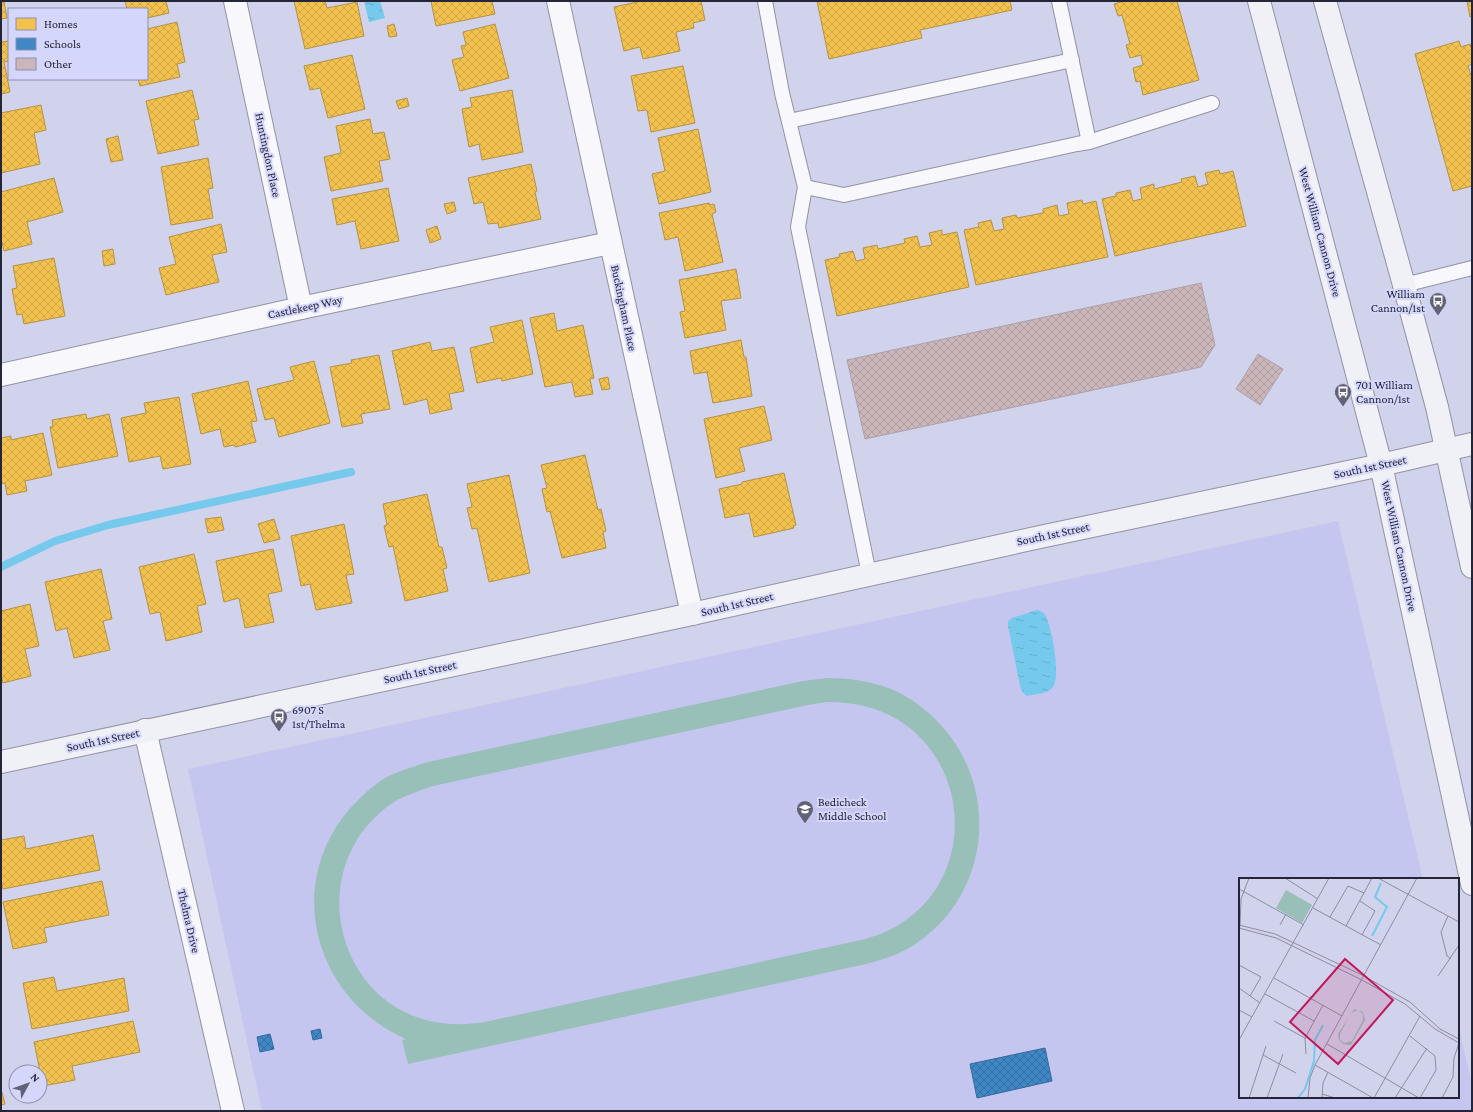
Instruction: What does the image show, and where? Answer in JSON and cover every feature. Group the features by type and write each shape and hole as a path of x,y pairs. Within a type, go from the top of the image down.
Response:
{"main road":[{"name":"West William Cannon Drive","path":"1259,1 1381,465 1472,884"},
{"path":"1325,1 1404,285 1436,407 1472,567"},
{"name":"South 1st Street","path":"1,762 692,614 869,574 1381,465 1472,444"}],"street":[{"name":"Huntingdon Place","path":"235,1 301,308"},
{"name":"Buckingham Place","path":"558,1 692,614"},
{"name":"Castlekeep Way","path":"1,375 301,308 610,242"},
{"name":"Thelma Drive","path":"145,730 233,1111"}],"lane":[{"path":"766,1 782,93 804,187 798,227 869,574"},
{"path":"1059,1 1089,142"},
{"path":"789,121 1072,60"},
{"path":"804,187 844,195 1089,142 1212,104"},
{"path":"1404,285 1472,268"}],"shaded area":[{"name":"Bedicheck Middle School","path":"1338,521 1423,878 1239,878 1239,1098 1459,1098 1459,1029 1472,1084 1472,1111 262,1111 188,769"}],"green space":[{"path":"826,678 859,680 883,686 904,695 922,707 938,722 959,749 972,779 979,810 978,842 971,873 957,902 936,927 909,948 893,956 866,964 408,1064 402,1040 406,1039 376,1022 351,999 333,973 320,943 315,912 316,879 325,847 343,817 362,796 385,778 400,771 428,762 803,681","holes":["837,702 865,706 883,712 900,721 924,742 942,767 952,796 955,826 951,855 940,883 921,907 895,927 878,935 861,940 485,1022 466,1024 439,1023 411,1015 389,1002 370,986 356,966 346,943 340,919 340,895 344,870 353,847 367,826 385,808 399,799 433,786 808,705"]}],"water":[{"path":"364,1 380,1 385,18 369,22"},
{"path":"1037,610 1045,615 1048,621 1055,651 1056,673 1055,681 1051,689 1027,696 1023,693 1020,686 1008,621 1012,618"}],"building: Homes":[{"path":"1,1 9,1 4,2 7,18 1,19"},
{"path":"125,1 166,1 169,13 148,18 148,8 127,8"},
{"path":"294,1 325,1 327,8 357,2 364,36 305,49"},
{"path":"431,1 492,1 495,14 436,26"},
{"path":"642,1 701,1 705,20 693,23 694,28 676,32 680,51 643,59 640,47 624,51 614,7"},
{"path":"817,1 1010,1 1012,10 920,30 922,38 829,59"},
{"path":"1124,1 1177,1 1199,80 1143,95 1140,81 1136,82 1133,68 1143,65 1141,55 1130,58 1126,45 1130,44 1122,15 1118,16 1114,4"},
{"path":"1467,1 1472,1 1472,16 1470,17"},
{"path":"177,22 185,62 177,64 180,77 140,86 138,80 148,80 148,29"},
{"path":"394,24 397,36 389,37 387,26"},
{"path":"495,24 509,78 460,91 452,60 464,57 461,46 466,45 463,32"},
{"path":"8,41 8,61 4,62 10,92 1,94 1,42"},
{"path":"1459,41 1461,47 1470,44 1472,50 1472,64 1468,66 1472,79 1472,186 1453,191 1415,54"},
{"path":"352,55 365,109 328,118 320,88 310,90 304,66"},
{"path":"683,66 695,123 651,132 647,110 638,111 631,76"},
{"path":"192,90 199,119 194,120 199,145 158,154 146,101"},
{"path":"512,90 523,152 482,160 479,144 469,147 462,109 472,107 470,98"},
{"path":"407,98 409,106 399,109 396,101"},
{"path":"41,105 46,130 34,133 40,164 1,173 1,113"},
{"path":"370,119 373,134 384,132 390,159 379,161 383,181 331,191 324,157 341,153 336,126"},
{"path":"698,129 711,192 659,204 652,174 665,171 658,138"},
{"path":"118,136 123,160 111,162 106,139"},
{"path":"208,158 213,188 208,189 213,218 171,225 161,167"},
{"path":"531,164 541,219 499,228 498,223 488,224 483,202 474,204 468,178"},
{"path":"1219,170 1220,174 1233,171 1246,226 1115,256 1102,199 1116,196 1116,193 1130,190 1133,201 1142,199 1140,188 1154,184 1154,189 1182,182 1181,179 1195,176 1198,187 1208,184 1205,173"},
{"path":"54,178 63,212 27,222 32,244 4,251 1,238 1,192"},
{"path":"388,188 399,241 361,249 355,221 337,225 332,199"},
{"path":"1082,200 1083,204 1096,201 1108,257 976,285 964,230 979,227 978,223 991,220 994,231 1004,229 1002,218 1016,215 1017,218 1043,213 1043,209 1057,205 1059,216 1069,214 1067,203"},
{"path":"454,202 456,211 447,214 444,204"},
{"path":"709,203 710,205 714,204 716,212 712,214 723,262 685,271 678,237 665,240 659,213"},
{"path":"221,224 227,252 212,255 219,282 166,295 159,268 176,264 169,237"},
{"path":"437,226 441,239 430,243 426,230"},
{"path":"942,230 942,235 957,232 969,287 837,316 825,260 840,257 839,254 853,251 856,261 865,259 863,248 877,245 878,249 905,243 904,239 917,236 920,247 932,245 929,233"},
{"path":"113,249 115,264 104,266 102,251"},
{"path":"54,258 65,316 24,324 22,314 17,315 12,289 17,288 13,266"},
{"path":"736,269 741,298 721,301 726,330 685,338 680,312 685,311 679,280"},
{"path":"554,313 557,331 583,325 594,378 590,379 593,394 575,397 572,382 545,387 530,318"},
{"path":"522,320 533,374 502,381 501,378 477,383 470,348 494,342 490,327"},
{"path":"741,340 744,357 746,357 752,396 713,403 707,372 694,374 690,351"},
{"path":"430,342 432,351 454,347 464,391 449,394 452,409 430,414 427,399 404,405 392,351"},
{"path":"379,355 390,409 361,414 363,423 342,427 330,367 352,363 351,360"},
{"path":"314,361 330,423 279,437 274,418 265,420 257,389 294,380 290,367"},
{"path":"608,377 610,389 602,390 599,379"},
{"path":"248,381 257,421 251,422 256,442 235,447 234,445 224,447 220,429 201,434 192,394"},
{"path":"179,397 191,464 163,469 160,456 129,462 121,418 146,413 144,403"},
{"path":"764,406 772,440 739,448 745,471 716,478 704,419"},
{"path":"86,414 87,419 109,414 118,456 58,468 50,427 53,426 52,420"},
{"path":"43,433 52,475 25,481 27,491 7,495 5,483 1,484 1,438 11,436 11,440"},
{"path":"585,455 598,510 601,509 606,531 603,532 606,548 562,558 550,511 547,512 542,489 547,488 541,465"},
{"path":"784,473 796,525 793,526 794,528 754,537 749,513 725,518 719,489 742,484 742,482"},
{"path":"509,475 530,573 489,582 477,528 472,529 467,508 472,507 467,484"},
{"path":"427,494 439,547 442,547 447,568 443,569 448,591 405,601 393,546 389,547 384,526 387,525 383,504"},
{"path":"221,517 224,530 208,533 205,519"},
{"path":"274,519 280,539 264,543 258,524"},
{"path":"344,524 354,574 346,575 352,603 316,610 310,584 301,586 291,536"},
{"path":"273,549 282,591 268,594 274,622 245,628 239,598 224,602 216,561"},
{"path":"194,554 206,604 197,606 202,632 166,641 160,612 150,614 139,567"},
{"path":"101,569 112,619 103,621 110,650 74,658 67,628 56,631 45,582"},
{"path":"30,604 39,646 25,649 31,676 3,683 1,675 1,611"},
{"path":"93,835 100,870 3,889 1,881 1,840 24,836 26,849"},
{"path":"102,881 109,915 44,928 47,942 13,949 3,902"},
{"path":"54,977 57,991 124,978 129,1011 32,1029 23,983"},
{"path":"133,1021 140,1052 72,1066 75,1080 48,1085 48,1064 38,1064 34,1042"},
{"path":"1,1092 5,1104 1,1105"}],"building: Schools":[{"path":"320,1029 322,1038 313,1040 311,1031"},
{"path":"270,1034 274,1049 260,1052 257,1037"},
{"path":"1045,1048 1052,1081 977,1098 970,1064"}],"building: Other":[{"path":"1201,283 1215,345 1201,367 865,439 847,360"},
{"path":"1258,354 1283,369 1260,405 1236,389"}],"waterway":[{"path":"1,567 55,541 108,525 351,472"}],"place":[{"name":"William Cannon/1st","path":"1438,316"},
{"name":"701 William Cannon/1st","path":"1343,407"},
{"name":"6907 S 1st/Thelma","path":"279,732"},
{"name":"Bedicheck Middle School","path":"805,824"}]}
